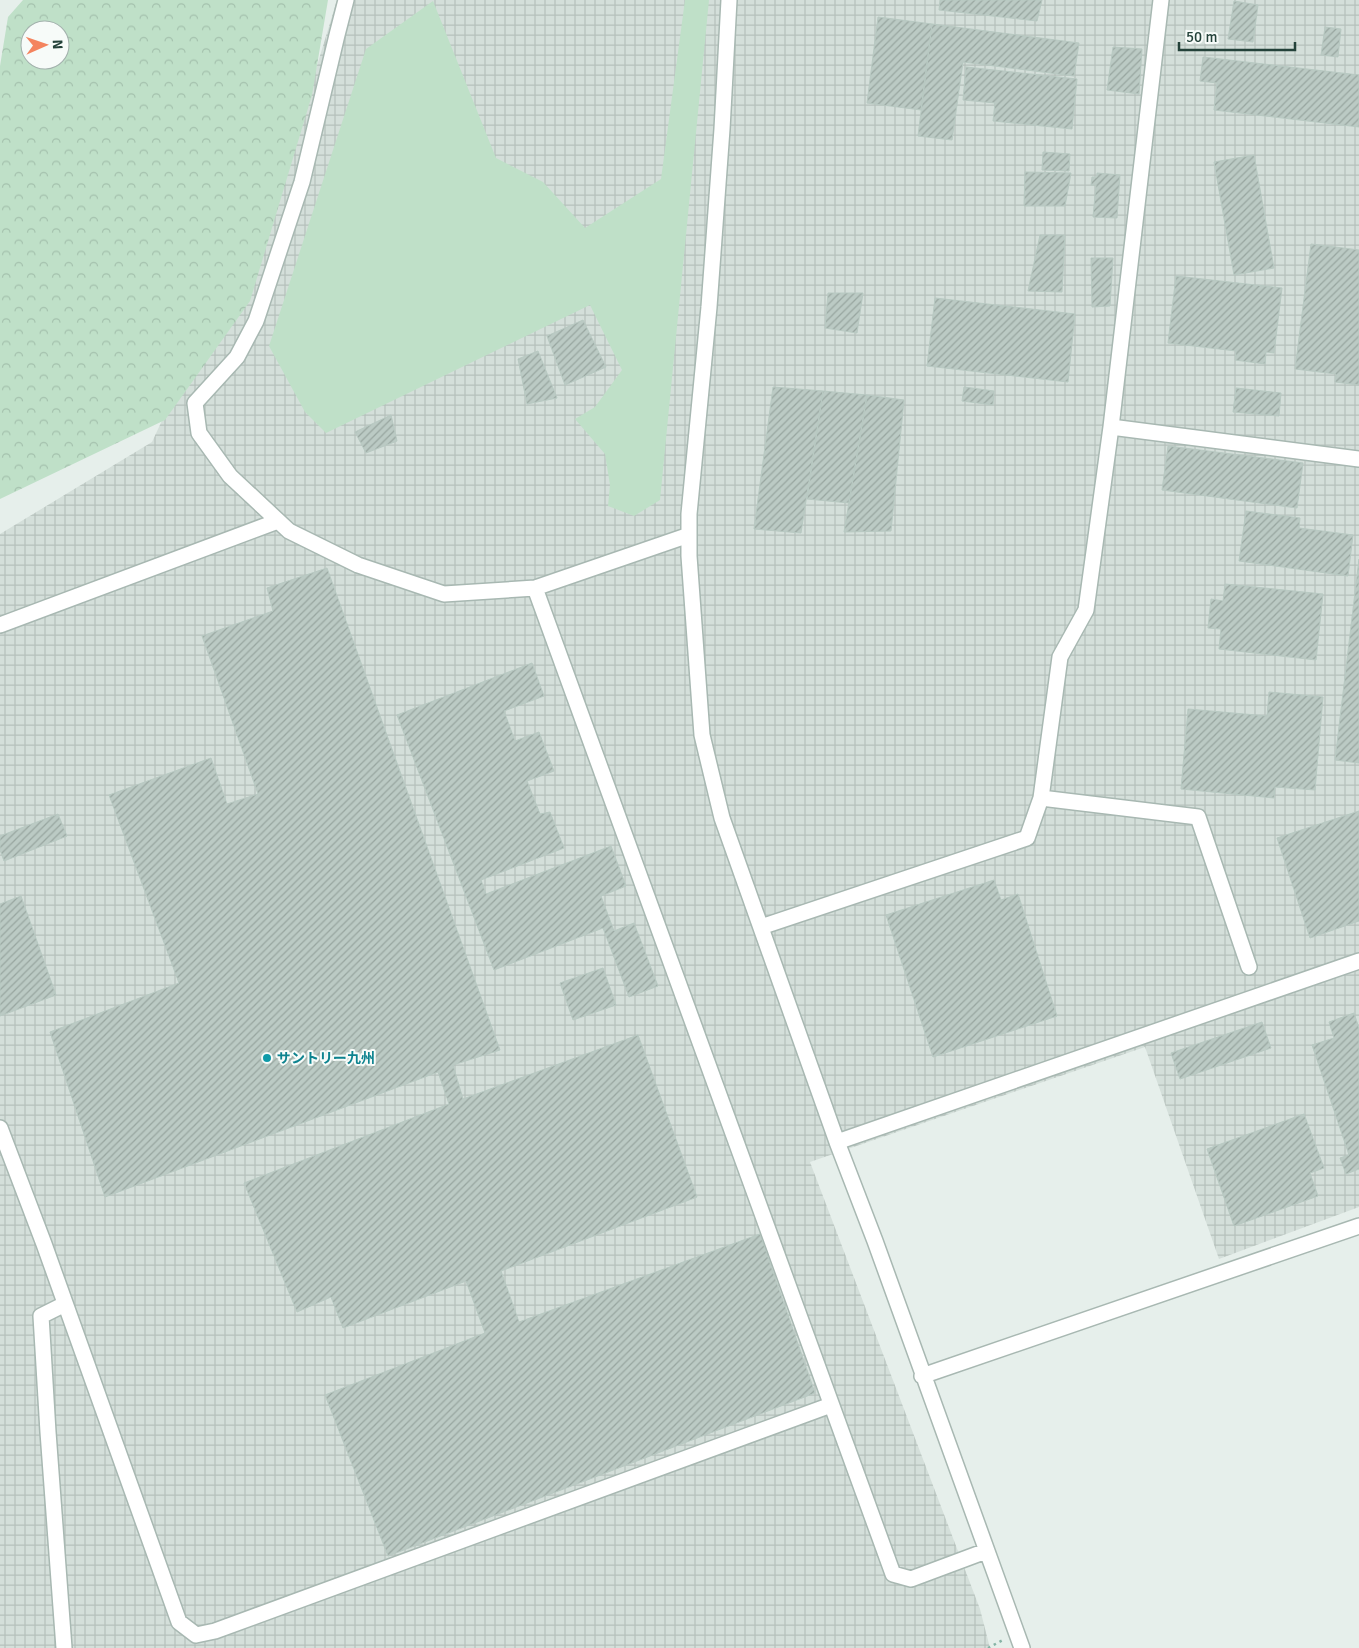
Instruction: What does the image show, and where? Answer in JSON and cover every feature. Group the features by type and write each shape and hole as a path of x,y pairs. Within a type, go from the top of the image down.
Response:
{"street":[{"path":"346,0 302,182 256,321 237,356 195,403 199,433 230,476 289,531 358,565 444,594 535,588 689,535"},
{"path":"728,0 722,128 709,307 689,514 689,566 702,735 722,818 836,1142 875,1241 922,1376 1022,1648"},
{"path":"761,927 1027,838 1041,798 1060,657 1086,610 1111,427 1161,0"},
{"path":"1111,427 1359,459"},
{"path":"0,625 278,521"},
{"path":"535,588 893,1574 911,1579 986,1551"},
{"path":"1041,798 1198,816 1249,967"},
{"path":"836,1142 1359,961"},
{"path":"0,1128 66,1304 179,1622 196,1635 215,1631 831,1404"},
{"path":"922,1376 1359,1226"},
{"path":"64,1648 41,1316 66,1304"}],"shaded area":[{"path":"337,0 1359,0 1359,1207 1219,1259 1145,1047 810,1162 980,1609 990,1648 0,1648 0,534 152,442 297,131"}],"green space":[{"path":"23,0 328,0 312,95 250,301 165,420 0,499 0,66 8,17"},
{"path":"685,0 709,0 660,500 634,516 608,506 610,485 605,454 575,419 595,407 622,370 590,305 326,433 305,412 269,346 366,49 433,1 496,158 543,182 585,228 661,179"}],"building":[{"path":"940,0 1042,0 1037,21 939,10"},
{"path":"1234,1 1258,5 1253,42 1228,39"},
{"path":"878,17 932,24 921,110 867,103"},
{"path":"932,24 1079,43 1074,76 963,62 952,140 918,136"},
{"path":"1325,27 1341,29 1338,57 1321,55"},
{"path":"1113,47 1142,49 1139,94 1107,90"},
{"path":"1203,57 1359,75 1359,127 1214,110 1217,83 1200,81"},
{"path":"966,67 1077,79 1072,129 993,121 995,103 963,100"},
{"path":"1043,152 1070,154 1069,171 1042,170"},
{"path":"1254,155 1274,268 1234,275 1214,162"},
{"path":"1025,172 1071,173 1065,206 1024,206"},
{"path":"1097,173 1120,175 1117,218 1093,217 1096,185 1091,185 1092,177 1097,177"},
{"path":"1040,235 1065,235 1062,292 1028,291"},
{"path":"1311,244 1359,250 1359,385 1335,382 1336,374 1295,369"},
{"path":"1091,258 1113,258 1110,306 1092,307"},
{"path":"1176,276 1282,288 1274,353 1266,352 1265,364 1235,360 1236,351 1168,343"},
{"path":"828,293 863,293 857,333 825,328"},
{"path":"935,298 1075,314 1068,382 927,366"},
{"path":"583,320 606,367 565,385 547,336"},
{"path":"538,351 557,398 527,404 518,359"},
{"path":"773,387 823,391 801,533 754,529"},
{"path":"964,387 994,391 993,405 962,401"},
{"path":"1236,388 1281,393 1279,416 1233,412"},
{"path":"823,391 867,395 849,503 807,499"},
{"path":"867,395 904,400 891,531 844,532"},
{"path":"391,415 397,441 366,453 355,432"},
{"path":"1168,446 1303,463 1297,508 1162,490"},
{"path":"1246,511 1300,518 1299,528 1353,535 1348,576 1239,561"},
{"path":"1359,559 1359,763 1335,760"},
{"name":"サントリー九州","path":"327,568 500,1050 453,1065 463,1099 638,1035 697,1197 501,1271 519,1322 760,1234 815,1393 388,1556 325,1395 485,1333 466,1281 343,1328 331,1297 297,1312 244,1183 449,1104 438,1072 105,1197 50,1032 179,983 109,795 211,758 227,804 258,794 202,636 273,611 267,588"},
{"path":"1225,584 1323,594 1316,660 1219,649 1221,629 1208,628 1211,599 1223,601"},
{"path":"532,663 544,696 504,711 515,741 539,732 554,771 527,781 540,814 550,812 564,848 481,880 486,894 611,846 626,886 601,896 614,931 634,923 658,986 629,997 603,928 494,970 397,715"},
{"path":"1269,692 1323,697 1315,790 1275,787 1274,798 1181,789 1188,709 1267,716"},
{"path":"1359,811 1359,921 1310,938 1277,838"},
{"path":"58,814 67,836 4,861 0,850 0,836"},
{"path":"994,880 1001,900 1018,894 1057,1016 933,1057 886,915"},
{"path":"21,896 56,995 0,1016 0,904"},
{"path":"603,968 616,1005 573,1020 560,983"},
{"path":"1354,1013 1359,1028 1359,1169 1346,1174 1340,1158 1349,1155 1312,1045 1334,1038 1329,1022"},
{"path":"1262,1022 1271,1048 1180,1079 1171,1053"},
{"path":"1304,1114 1324,1168 1310,1173 1318,1196 1234,1226 1207,1149"}],"place":[{"name":"サントリー九州","path":"267,1058"}]}
